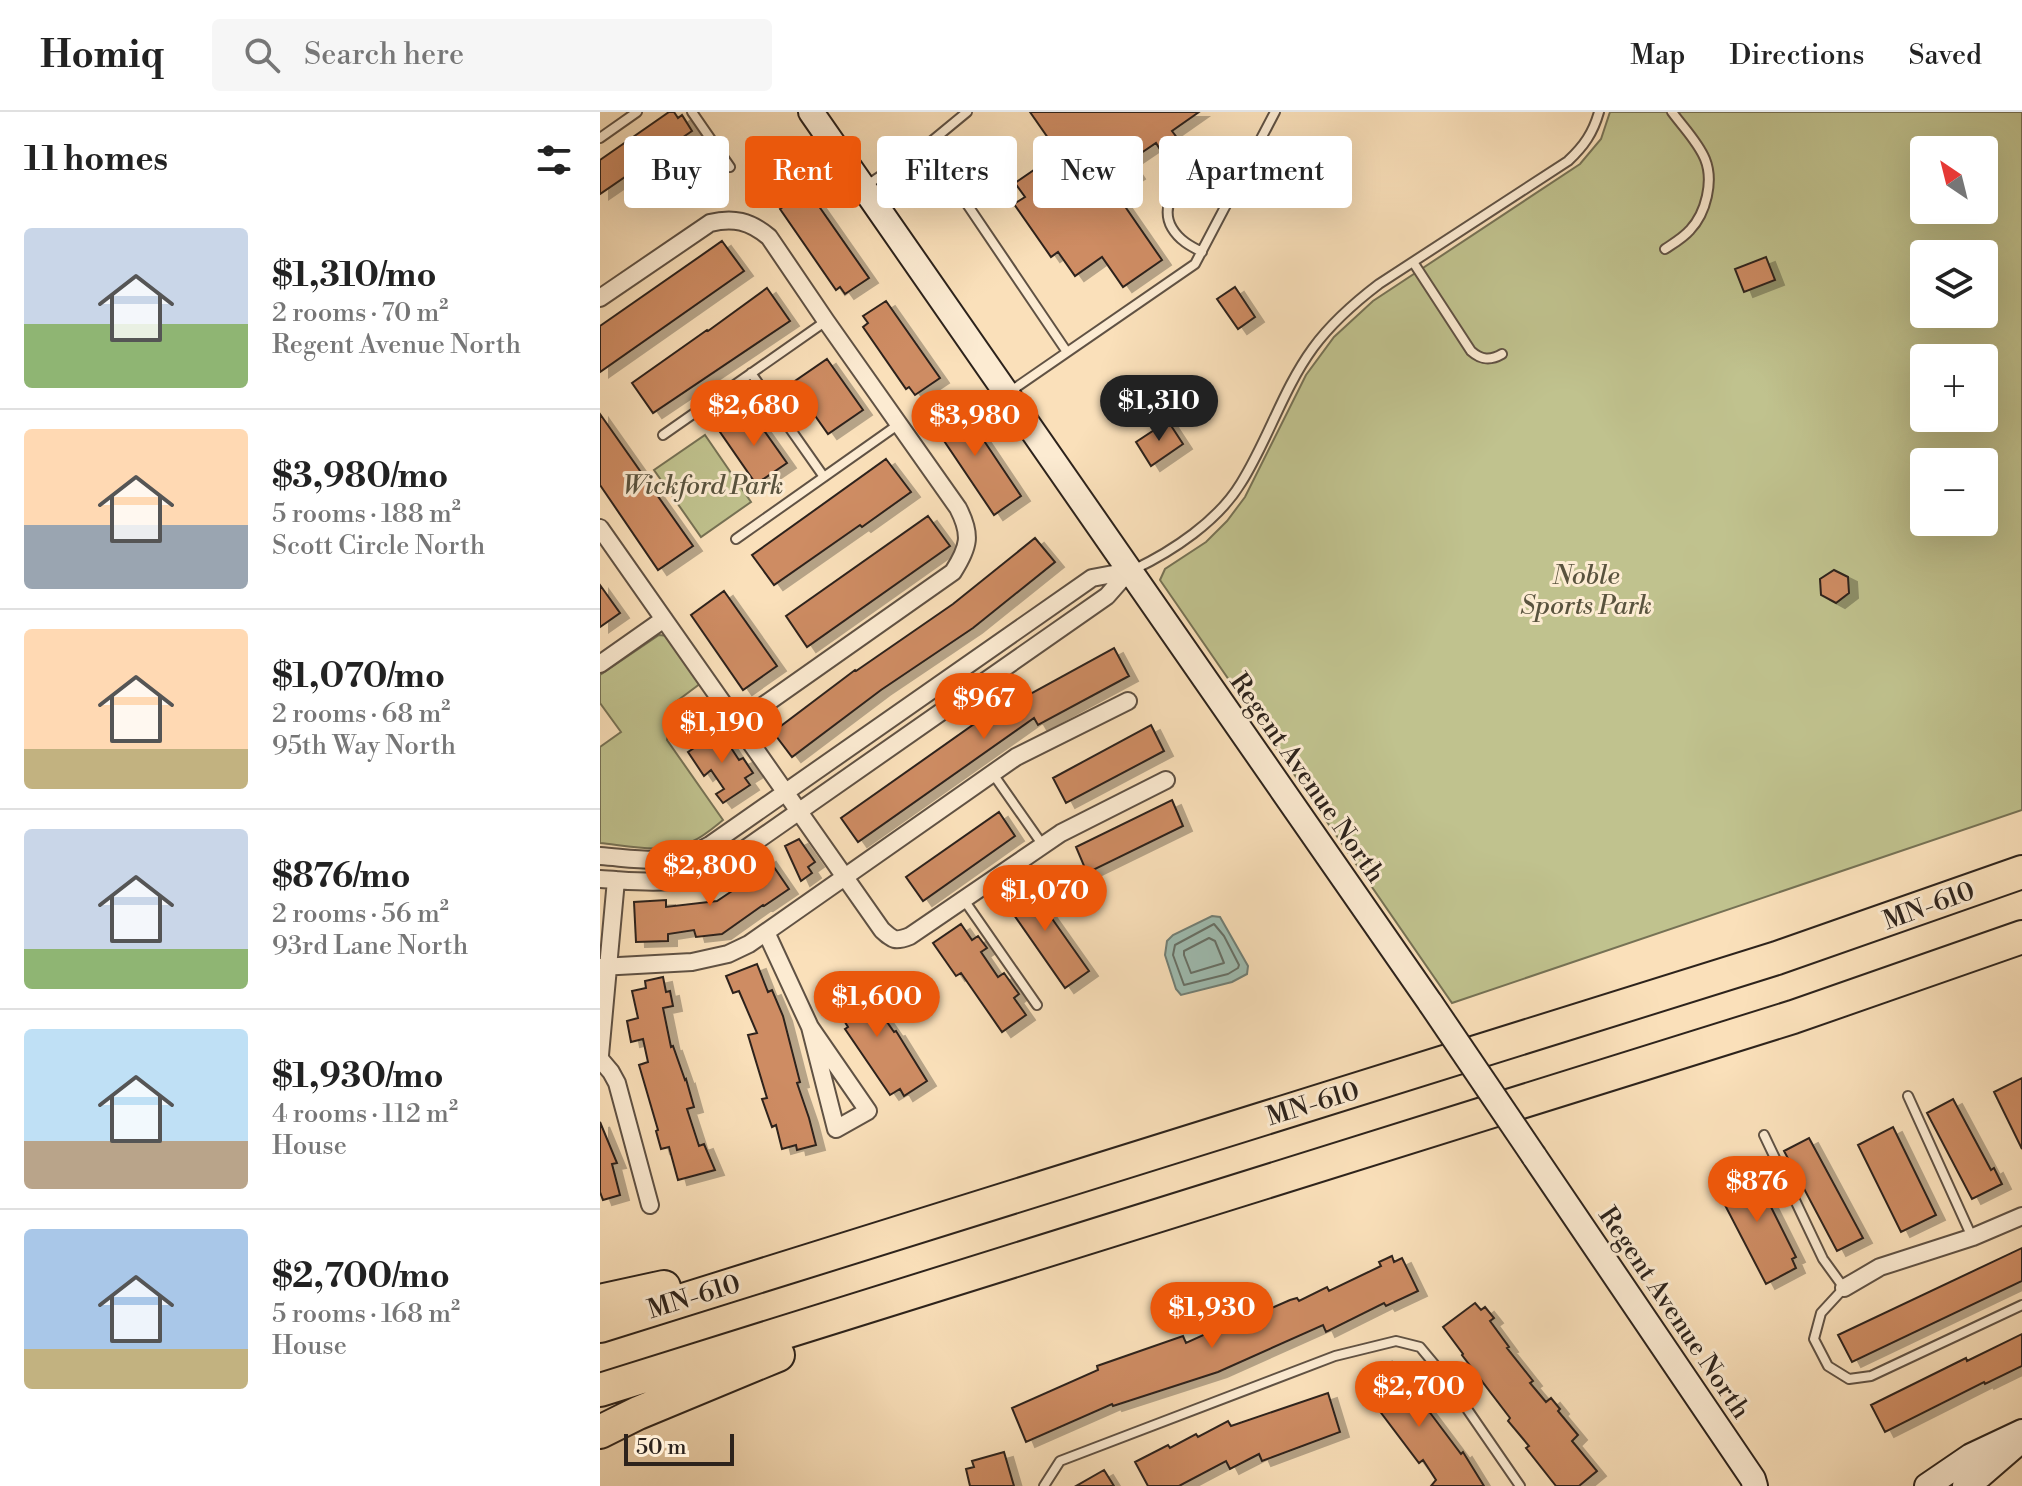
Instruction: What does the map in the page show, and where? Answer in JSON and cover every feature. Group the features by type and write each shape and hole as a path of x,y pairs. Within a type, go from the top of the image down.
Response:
{"highway":[{"path":"1777,958 2022,857"},
{"name":"MN-610","path":"600,1326 1777,958 2022,872"},
{"path":"600,1390 1793,1017 2022,937"},
{"path":"1933,970 2022,949"},
{"path":"600,1301 878,1239"},
{"path":"602,1432 652,1407 774,1356 1061,1247"}],"street":[{"name":"Regent Avenue North","path":"811,112 1431,1004 1757,1484"},
{"path":"600,298 710,223 725,219 751,224 769,237 965,520 968,534 966,548 953,572 737,724"},
{"path":"602,536 664,619 882,930 892,939 901,940 910,936 1042,844 1166,780"},
{"path":"600,856 657,860 694,854 1092,578 1129,571"},
{"path":"650,1205 617,1083 600,1057 608,879 660,883 684,880 725,863 1107,596 1129,571"},
{"path":"600,664 664,619"},
{"path":"604,967 692,962 749,944 1016,757 1128,701"},
{"path":"766,932 810,1027 868,1111 836,1129 810,1027"},
{"path":"1844,1288 1880,1267 1973,1237 2022,1216"},
{"path":"1927,1486 1971,1456 2022,1432"},
{"path":"1965,1486 2022,1439"}],"lane":[{"path":"600,138 637,112"},
{"path":"692,112 730,167"},
{"path":"938,136 967,112"},
{"path":"1262,136 1275,112"},
{"path":"1129,571 1171,548 1221,509 1240,485 1312,350 1351,305 1568,161 1583,147 1594,129 1599,112"},
{"path":"1665,249 1692,228 1701,213 1708,185 1705,160 1672,112"},
{"path":"863,188 877,179"},
{"path":"970,208 1067,352"},
{"path":"1167,208 1166,216 1172,228 1184,242 1202,252"},
{"path":"1006,395 1195,264 1224,208"},
{"path":"1413,262 1471,351 1483,359 1502,354"},
{"path":"663,435 826,321"},
{"path":"751,373 824,477"},
{"path":"736,539 900,424"},
{"path":"993,773 1042,844"},
{"path":"963,899 1037,1005"},
{"path":"1908,1096 1973,1237"},
{"path":"1764,1135 1823,1259 1844,1288 1821,1313 1814,1339 1828,1366 1849,1379 1871,1376 2022,1305"},
{"path":"1044,1486 1060,1461 1335,1356 1396,1341 1420,1347 1445,1377 1520,1486"}],"green space":[{"name":"Noble Sports Park","path":"1610,112 2022,112 2022,810 1452,1003 1160,580 1165,569 1206,542 1245,497 1306,375 1334,337 1373,301 1580,164 1601,139"},
{"name":"Wickford Park","path":"705,435 751,502 701,537 654,470"},
{"path":"659,635 669,636 701,683 673,704 667,740 723,820 700,838 680,846 646,848 600,843 600,747 621,732 600,703 600,675"}],"water":[{"path":"1212,916 1220,917 1248,966 1247,974 1232,982 1181,995 1176,989 1165,955 1167,941"}],"building":[{"path":"669,112 674,112 678,118 682,115 692,131 685,136 634,136"},
{"path":"1030,112 1199,112 1172,131 1176,136 1159,136 1159,148 1156,143 1143,152 1143,136 1047,136"},
{"path":"624,143 624,178 600,194 600,160"},
{"path":"1033,171 1033,208 1126,208 1162,260 1123,287 1102,257 1075,276 1058,252 1051,257 1017,208 1017,202 1025,197 1017,182"},
{"path":"820,208 869,278 845,294 840,287 836,290 780,209"},
{"path":"722,241 744,271 600,372 600,326"},
{"path":"1766,257 1775,280 1744,292 1735,269"},
{"path":"1235,287 1255,317 1238,329 1217,299"},
{"path":"767,288 790,321 653,413 632,383"},
{"path":"886,301 940,378 915,395 909,387 906,389 863,327 868,323 863,316"},
{"path":"827,359 863,410 828,434 792,383"},
{"path":"956,399 1021,496 994,515 934,426 938,423 933,416"},
{"path":"751,412 787,463 756,484 720,432"},
{"path":"600,414 693,546 658,570 600,485"},
{"path":"1168,421 1183,444 1151,466 1136,442"},
{"path":"886,459 911,492 774,585 752,555"},
{"path":"928,516 950,546 807,647 786,616"},
{"path":"1035,538 1055,562 973,628 881,690 792,757 773,732 855,670 953,604"},
{"path":"1834,570 1848,577 1849,593 1836,603 1821,595 1820,579"},
{"path":"600,585 620,613 600,627"},
{"path":"724,591 777,666 743,690 691,615"},
{"path":"1114,648 1129,676 1038,725 1034,718 858,842 841,818 1011,698 1014,703"},
{"path":"1151,725 1164,751 1066,803 1053,778"},
{"path":"720,731 739,760 743,758 753,773 745,778 750,785 723,803 716,794 724,789 711,770 704,776 688,752"},
{"path":"1172,800 1183,826 1087,873 1076,847"},
{"path":"999,812 1015,836 923,901 906,877"},
{"path":"799,839 815,862 808,867 812,873 801,881 785,846"},
{"path":"767,857 789,889 722,934 696,937 694,930 668,934 668,941 636,942 634,902 666,900 666,907 717,901 732,891 730,888 745,878 743,875"},
{"path":"1024,879 1089,971 1065,988 1000,895"},
{"path":"961,924 972,940 978,936 987,948 981,952 998,977 1004,973 1019,994 1014,998 1026,1015 1002,1032 961,973 956,976 933,943"},
{"path":"757,964 768,992 772,990 783,1016 800,1082 797,1083 816,1145 797,1150 796,1145 782,1149 776,1125 772,1127 762,1099 767,1098 748,1035 757,1033 739,991 733,993 726,976"},
{"path":"853,973 896,1031 927,1081 904,1096 900,1089 890,1095 845,1029 848,1027 830,998 843,989 838,983"},
{"path":"663,977 673,1006 663,1008 671,1047 686,1079 694,1107 687,1109 699,1146 704,1144 715,1170 678,1180 669,1147 661,1149 639,1065 648,1062 643,1039 631,1042 627,1021 638,1018 632,991 646,988 645,981"},
{"path":"2022,1078 2022,1149 1994,1092"},
{"path":"1953,1099 1991,1170 1994,1168 2002,1184 1972,1199 1927,1113"},
{"path":"600,1122 617,1163 612,1164 620,1195 603,1200 600,1192"},
{"path":"1893,1127 1936,1215 1901,1232 1858,1145"},
{"path":"1809,1138 1863,1238 1837,1251 1784,1151"},
{"path":"1745,1168 1747,1171 1752,1169 1796,1257 1792,1259 1796,1268 1766,1284 1714,1184"},
{"path":"2022,1248 2022,1281 1852,1362 1838,1335"},
{"path":"1392,1256 1394,1262 1402,1258 1418,1291 1386,1306 1384,1303 1326,1332 1323,1325 1218,1372 1112,1404 1026,1442 1012,1408 1098,1370 1097,1366 1183,1336 1186,1343 1290,1300 1297,1298 1299,1301 1327,1287 1329,1291 1381,1266 1379,1262"},
{"path":"1475,1303 1481,1310 1485,1307 1494,1318 1490,1321 1533,1381 1530,1383 1546,1402 1551,1398 1578,1435 1572,1441 1597,1471 1579,1486 1556,1486 1526,1448 1529,1446 1508,1421 1510,1418 1443,1327"},
{"path":"2022,1334 2022,1366 1885,1432 1871,1405"},
{"path":"1392,1362 1461,1454 1463,1452 1484,1486 1431,1486 1436,1480 1423,1460 1419,1463 1360,1385"},
{"path":"1328,1393 1340,1432 1262,1461 1259,1454 1230,1469 1226,1461 1179,1486 1148,1486 1135,1462 1168,1445 1170,1448 1196,1434 1198,1437 1228,1421 1231,1426"},
{"path":"1004,1452 1014,1486 970,1486 966,1469 974,1467 972,1461"},
{"path":"1104,1470 1114,1486 1076,1486"}]}
